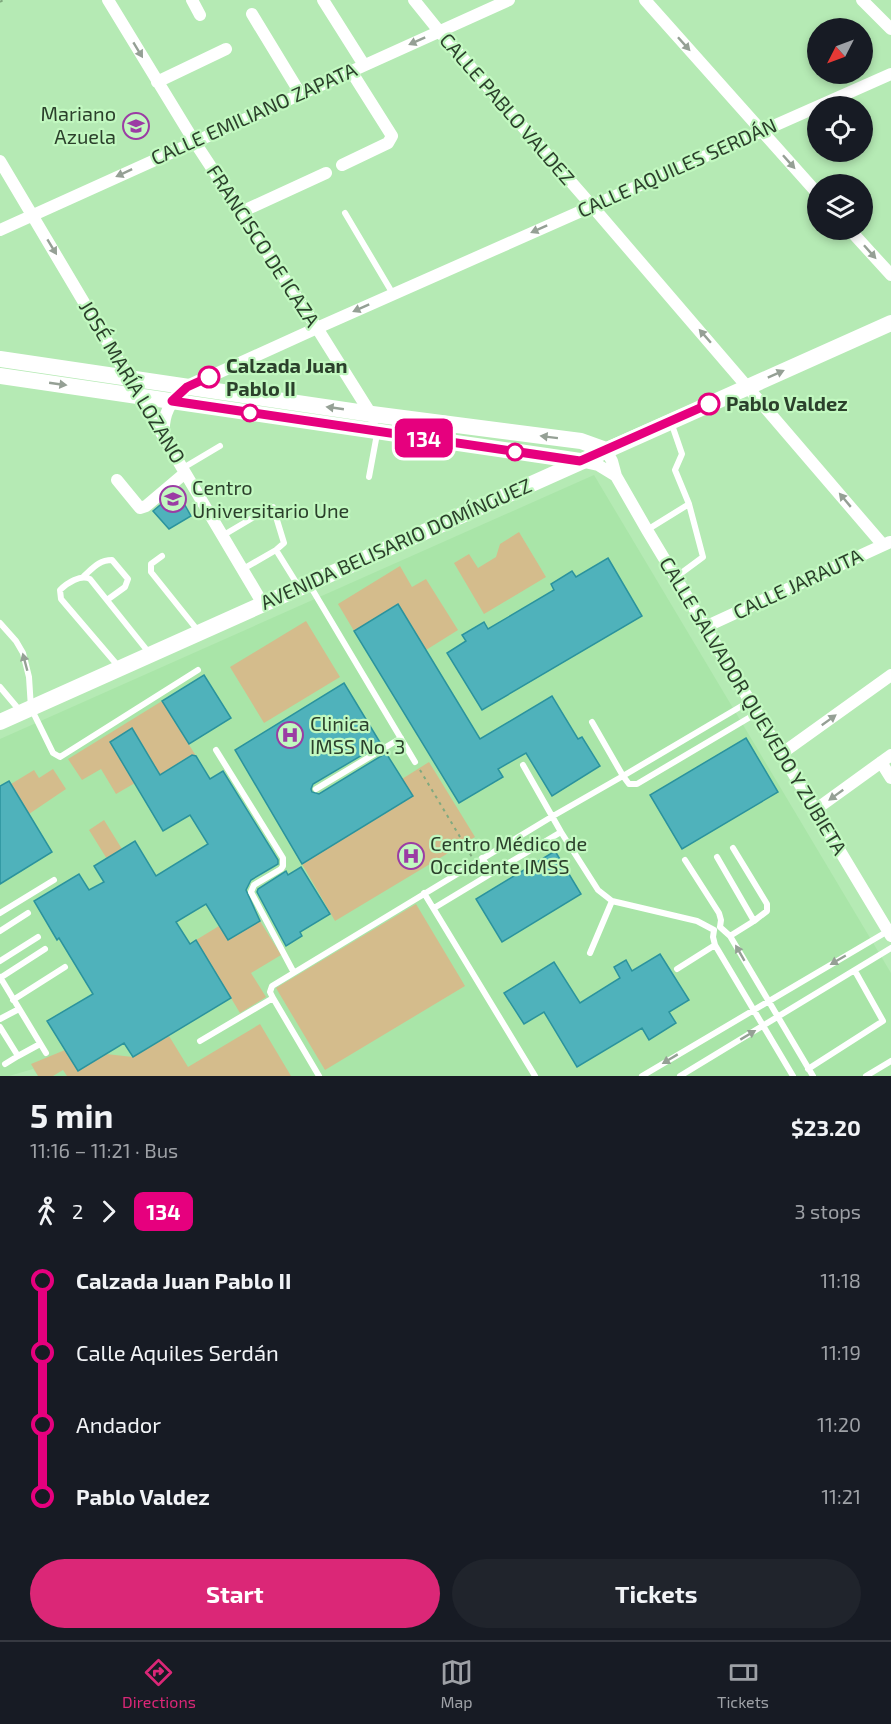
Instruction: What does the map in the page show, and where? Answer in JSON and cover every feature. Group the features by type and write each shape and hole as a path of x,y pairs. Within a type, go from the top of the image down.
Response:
{"main road":[{"name":"AVENIDA BELISARIO DOMÍNGUEZ","path":"0,722 891,322"},
{"path":"0,359 372,414 581,441 606,450"},
{"path":"0,376 580,461"}],"street":[{"name":"FRANCISCO DE ICAZA","path":"108,0 194,141 372,414 378,432"},
{"path":"192,0 200,15"},
{"path":"323,0 364,65"},
{"name":"CALLE PABLO VALDEZ","path":"414,0 887,543"},
{"name":"CALLE EMILIANO ZAPATA","path":"0,230 509,0"},
{"path":"645,0 807,182"},
{"path":"862,0 891,29"},
{"path":"252,14 300,93"},
{"path":"157,82 226,49"},
{"path":"342,165 388,143 392,136 351,71"},
{"name":"CALLE AQUILES SERDÁN","path":"172,401 187,387 316,328 891,74"},
{"name":"JOSÉ MARÍA LOZANO","path":"0,161 263,604"},
{"path":"241,212 326,173"},
{"path":"859,240 891,275"},
{"path":"164,437 164,418 172,401"},
{"name":"CALLE SALVADOR QUEVEDO Y ZUBIETA","path":"606,450 616,476 647,530 890,933"},
{"path":"580,461 598,465 616,476"},
{"path":"117,480 140,508 146,506 184,470"},
{"name":"CALLE JARAUTA","path":"705,627 887,543"},
{"path":"781,754 891,675"},
{"path":"815,810 886,759 891,778"}],"lane":[{"path":"345,213 393,294"},
{"path":"670,422 682,454 675,470 689,504 703,557 675,577"},
{"path":"369,477 378,432"},
{"path":"184,470 220,446"},
{"path":"647,530 689,504"},
{"path":"221,536 273,507 284,543 242,570"},
{"path":"276,550 304,586 415,762"},
{"path":"162,556 150,564 152,572 199,633"},
{"path":"107,600 125,587 128,579 127,575 112,561 105,560 98,563 84,576 63,587 59,595 120,668"},
{"path":"84,576 90,579 151,654"},
{"path":"0,623 23,653 29,677 26,710"},
{"path":"0,687 26,710 53,753 60,757 198,670"},
{"path":"320,1076 273,998 270,992 272,986 293,971 475,862 750,701"},
{"path":"592,722 623,776 629,784 637,784 757,713"},
{"path":"315,789 401,738"},
{"path":"216,750 283,858 283,866 254,885 251,892 293,971"},
{"path":"523,765 561,832 598,890 612,901 696,921 730,936 813,1076"},
{"path":"434,908 561,832"},
{"path":"730,936 764,914 768,908 733,848"},
{"path":"717,857 754,921"},
{"path":"482,858 492,873"},
{"path":"685,860 719,913 717,929 713,937 715,945 793,1076"},
{"path":"0,913 54,880"},
{"path":"424,893 535,1076"},
{"path":"590,953 612,901"},
{"path":"0,931 28,913"},
{"path":"642,1076 768,1001 890,933"},
{"path":"0,961 38,937"},
{"path":"677,969 715,945"},
{"path":"680,1076 891,948"},
{"path":"45,949 0,978 46,1053"},
{"path":"13,1000 65,968"},
{"path":"808,1069 883,1021 855,971"},
{"path":"200,1041 273,998"},
{"path":"0,1019 19,1009"},
{"path":"0,1027 2,1036 18,1056"},
{"path":"5,1064 40,1044"},
{"path":"866,1076 890,1063"}],"path":[{"path":"415,762 475,862"}],"shaded area":[{"name":"Centro Médico de Occidente IMSS","path":"594,475 891,973 891,1076 38,1076 33,1069 9,1076 0,1076 0,739"},
{"path":"519,532 546,577 484,614 454,563 469,554 478,568 496,557 500,544"},
{"path":"400,566 412,587 426,579 458,630 426,650 398,605 354,631 338,604"},
{"path":"306,621 340,677 264,723 230,667"},
{"path":"162,701 196,756 191,755 160,775 132,729 110,742 135,783 116,794 101,769 82,780 68,759"},
{"path":"429,762 475,837 335,921 302,864 412,797 402,779"},
{"path":"53,769 66,789 29,814 11,784 34,770 39,778"},
{"path":"104,820 122,849 107,859 89,830"},
{"path":"416,904 465,986 325,1070 276,988"},
{"path":"260,921 281,955 251,973 266,997 240,1013 196,940 219,926 228,940"},
{"path":"260,1024 291,1076 67,1076 63,1070 53,1076 38,1076 31,1064 65,1050 78,1071 106,1054 133,1057 169,1036 188,1067"}],"building":[{"name":"Centro Universitario Une","path":"177,491 191,516 169,529 153,511"},
{"path":"608,558 642,616 482,710 447,653 466,641 462,635 484,622 488,629 554,590 551,584 572,571 576,577"},
{"path":"398,604 480,739 552,696 578,739 582,737 600,766 552,796 526,753 498,769 503,777 459,803 354,631"},
{"path":"204,675 231,718 189,744 162,701"},
{"path":"344,683 381,744 313,784 312,792 319,794 386,753 413,796 302,864 235,750"},
{"path":"132,728 160,775 192,755 196,756 210,779 223,771 278,860 278,864 251,880 246,890 260,921 228,940 206,904 176,922 190,944 196,940 231,998 133,1057 124,1043 78,1071 47,1021 93,994 34,901 79,874 89,890 104,882 94,866 135,841 156,876 208,844 190,815 163,831 110,742"},
{"path":"746,738 778,792 682,849 650,795"},
{"path":"9,781 52,852 0,884 0,786"},
{"path":"555,851 581,894 502,942 476,899"},
{"path":"301,867 330,914 300,932 302,936 286,946 257,892 258,889 286,871 288,875"},
{"path":"660,954 689,1000 669,1012 676,1023 649,1040 642,1028 577,1067 544,1012 524,1024 504,993 554,962 580,1003 620,978 614,967 626,960 632,971"}],"bus line":[{"name":"134","path":"209,377 187,387 172,401 580,461 709,404"}],"place":[{"name":"Mariano Azuela","path":"136,126"},
{"name":"Calzada Juan Pablo II","path":"209,377"},
{"name":"Pablo Valdez","path":"709,404"},
{"name":"Centro Universitario Une","path":"173,499"},
{"name":"Clinica IMSS No. 3","path":"290,735"},
{"name":"Centro Médico de Occidente IMSS","path":"411,856"}]}
